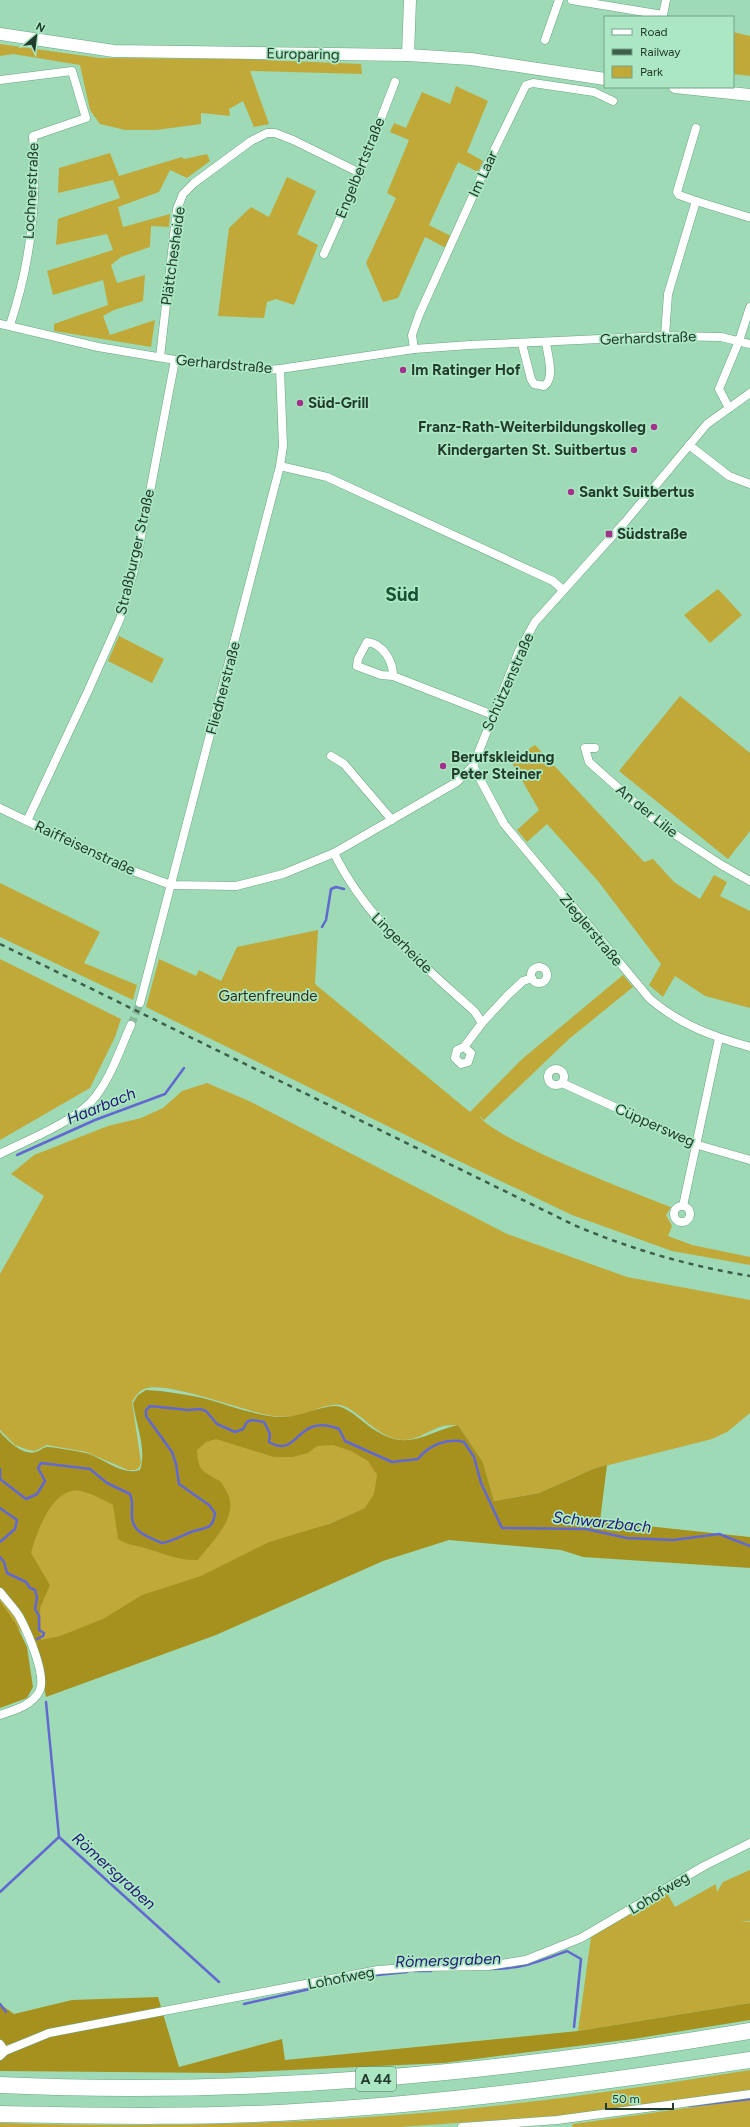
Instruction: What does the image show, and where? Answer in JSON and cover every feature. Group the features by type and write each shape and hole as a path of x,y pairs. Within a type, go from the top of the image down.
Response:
{"highway":[{"name":"A 44","path":"0,2085 186,2088 354,2081 555,2061 750,2031"},
{"name":"A 44","path":"0,2114 160,2117 301,2112 387,2106 480,2098 598,2083 750,2060"}],"main road":[{"path":"408,55 410,0"},
{"name":"Europaring","path":"0,34 114,51 408,55 471,60 604,79"},
{"path":"684,88 750,95"}],"street":[{"path":"545,40 559,0"},
{"path":"572,0 663,15 666,0"},
{"name":"Lochnerstraße","path":"0,80 72,72 86,118 33,136 34,197 29,243 21,289 10,325"},
{"name":"Engelbertstraße","path":"324,254 360,173 395,82"},
{"name":"Im Laar","path":"414,349 412,335 419,315 486,167 526,85 533,83 594,92 613,101"},
{"path":"696,128 677,192 679,195 696,201 748,217"},
{"name":"Plättchesheide","path":"160,357 177,209 183,194 194,183 251,141 267,133 282,136 360,173"},
{"path":"665,336 668,294 696,201"},
{"path":"729,408 719,390 739,341 750,307"},
{"name":"Gerhardstraße","path":"0,324 10,325 98,347 175,360 232,367 280,369 414,349 665,336 721,337 750,344"},
{"path":"522,344 531,379 534,384 544,386 549,383 551,377 546,342"},
{"name":"Straßburger Straße","path":"27,821 120,619 134,570 144,525 175,360"},
{"name":"Fliednerstraße","path":"140,1003 280,466 283,446 280,369"},
{"name":"Schützenstraße","path":"171,885 236,886 283,874 334,853 457,782 473,766 519,651 535,622 625,522 707,424 750,393"},
{"path":"690,445 729,476 750,484"},
{"path":"280,466 327,477 554,581 563,590"},
{"path":"393,676 393,665 385,652 378,645 368,642 358,658 357,666 381,675 393,676 493,715"},
{"name":"An der Lilie","path":"595,748 585,748 589,762 658,824 720,864 750,881"},
{"path":"331,756 344,764 392,820"},
{"name":"Zieglerstraße","path":"473,766 504,824 650,999 675,1019 719,1038 750,1047"},
{"name":"Raiffeisenstraße","path":"0,808 125,868 171,885"},
{"name":"Lingerheide","path":"334,853 358,894 381,925 475,1012 482,1023"},
{"path":"464,1048 482,1023 523,981 532,978"},
{"path":"0,1154 68,1119 96,1097 109,1074 131,1025"},
{"path":"683,1206 698,1145 719,1038"},
{"name":"Cüppersweg","path":"562,1083 698,1145 750,1160"},
{"path":"0,1592 18,1615 30,1640 41,1678 40,1691 33,1700 23,1707 0,1715"},
{"name":"Lohofweg","path":"3,2054 48,2033 74,2027 363,1973 413,1967 488,1966 526,1960 581,1938 704,1866 750,1843"},
{"path":"0,2044 3,2054"},
{"path":"462,2127 557,2123 750,2094"}],"green space":[{"path":"734,32 750,36 750,76 734,74"},
{"path":"0,44 100,58 243,59 361,64 362,74 250,71 269,124 254,127 243,101 229,109 230,116 201,113 201,124 156,130 125,130 100,124 90,110 80,65 13,54 0,56"},
{"path":"456,86 488,101 467,152 483,161 478,172 458,162 429,225 451,236 446,248 425,237 398,298 383,302 366,263 396,198 387,193 409,140 390,132 394,123 406,128 422,92 450,104"},
{"path":"110,153 119,176 182,157 184,159 207,154 210,161 187,178 170,170 159,192 118,207 123,227 170,214 169,227 151,226 150,247 121,257 111,265 117,283 145,275 143,301 114,310 103,316 110,335 155,320 151,347 54,331 54,324 108,305 103,280 53,295 47,271 113,250 107,234 56,245 58,219 120,198 113,180 58,193 59,168"},
{"path":"287,177 316,191 297,234 318,245 294,305 276,299 267,302 264,318 218,316 229,228 251,207 269,217"},
{"path":"718,589 742,615 710,643 684,615"},
{"path":"119,636 164,659 152,683 108,661"},
{"path":"680,696 750,753 750,831 728,859 619,771"},
{"path":"535,745 644,862 653,859 674,882 700,899 714,875 727,882 720,896 750,911 750,1008 705,996 675,976 663,997 649,985 661,964 598,881 547,824 527,842 517,830 539,810 511,761"},
{"path":"0,883 100,932 84,963 137,985 133,1000 0,937"},
{"name":"Gartenfreunde","path":"318,930 315,984 470,1112 521,1060 623,975 633,987 569,1039 484,1120 489,1125 509,1137 536,1151 599,1179 671,1207 666,1215 672,1226 668,1236 692,1245 750,1257 750,1265 672,1251 572,1215 438,1151 146,1007 159,959 196,976 199,970 221,981 237,947"},
{"path":"0,959 121,1019 115,1037 90,1088 0,1140"},
{"path":"207,1083 249,1101 507,1234 627,1277 750,1300 750,1413 727,1432 712,1439 593,1469 539,1493 494,1501 483,1462 458,1425 443,1426 419,1437 403,1440 385,1435 354,1412 340,1405 323,1407 302,1415 290,1417 276,1416 255,1412 177,1390 152,1387 142,1390 132,1402 141,1462 139,1468 135,1470 128,1470 86,1452 47,1445 35,1451 15,1445 0,1430 0,1274 44,1196 11,1174 34,1155 108,1126 141,1118 163,1108 182,1091"},
{"path":"138,1411 368,1441 472,1462 37,1650 0,1607 0,1454 153,1500"},
{"path":"750,1870 750,1921 740,1922 750,1922 750,2003 578,2031 591,1937 666,1891 675,1907 716,1884 717,1892 723,1882"},
{"path":"750,2070 750,2090 558,2116 400,2127 0,2127 0,2123 149,2125 298,2121 397,2115 485,2107 574,2096"},
{"path":"750,2099 750,2127 572,2127 573,2124"}],"shaded area":[{"path":"146,1390 174,1393 203,1398 262,1415 282,1417 289,1417 321,1408 335,1406 341,1407 385,1436 406,1440 415,1439 458,1425 483,1462 494,1501 539,1493 593,1469 607,1465 600,1521 750,1537 750,1568 583,1557 561,1550 449,1540 383,1561 216,1635 46,1697 36,1644 0,1593 0,1432 16,1447 26,1452 36,1452 47,1447 59,1448 93,1455 119,1469 126,1471 140,1470 142,1462 142,1445 133,1403 138,1395","holes":["216,1439 274,1457 292,1457 308,1453 317,1446 333,1445 351,1451 368,1461 377,1475 374,1494 365,1508 329,1524 269,1542 201,1576 142,1595 103,1619 60,1636 41,1640 40,1608 50,1585 31,1553 36,1536 45,1516 57,1500 64,1494 72,1491 82,1491 113,1505 118,1539 124,1542 176,1558 198,1560 217,1536 228,1518 230,1500 221,1483 205,1472 200,1466 198,1462 197,1450 206,1442"]},
{"path":"0,1601 16,1624 27,1647 33,1687 27,1698 0,1708"},
{"path":"158,1997 179,2067 282,2039 285,2060 578,2031 750,2003 750,2020 633,2039 444,2063 226,2073 0,2071 0,2004 14,2014 72,2000"}],"waterway":[{"name":"Haarbach","path":"322,927 326,920 331,889 336,887 344,889"},
{"name":"Haarbach","path":"17,1155 95,1120 165,1094 184,1068"},
{"name":"Schwarzbach","path":"0,1469 0,1479 26,1499 37,1494 45,1481 38,1468 41,1463 90,1469 107,1483 130,1494 132,1500 133,1523 139,1531 162,1543 170,1541 210,1526 214,1519 215,1513 209,1505 179,1484 176,1464 172,1452 146,1416 146,1410 150,1406 188,1410 200,1409 206,1411 217,1424 235,1432 243,1429 247,1422 252,1420 264,1422 270,1434 269,1442 283,1446 288,1445 312,1427 333,1427 339,1429 345,1441 392,1462 418,1459 433,1446 444,1442 464,1442 474,1457 481,1483 502,1528 586,1529 627,1538 673,1540 719,1534 750,1546"},
{"name":"Schwarzbach","path":"0,1508 17,1520 15,1529 0,1542"},
{"name":"Römersgraben","path":"0,1557 4,1562 7,1573 26,1582 30,1588 35,1590 37,1597 35,1609 39,1616 39,1630 44,1633 43,1636 37,1639"},
{"name":"Römersgraben","path":"46,1702 59,1837 219,1982"},
{"path":"0,1892 59,1837"},
{"name":"Römersgraben","path":"490,1969 521,1966 538,1962 567,1951 581,1959 574,2027"},
{"name":"Römersgraben","path":"414,1971 431,1971"},
{"name":"Römersgraben","path":"244,2004 367,1976 407,1972"},
{"path":"0,2004 6,2012"},
{"name":"Römersgraben","path":"689,2106 750,2099"}],"tunnel":[{"path":"131,1025 140,1003"}],"railway":[{"path":"0,944 574,1225 617,1242 660,1256 750,1276"}],"place":[{"name":"Im Ratinger Hof","path":"403,370"},
{"name":"Süd-Grill","path":"300,403"},
{"name":"Franz-Rath-Weiterbildungskolleg","path":"654,427"},
{"name":"Kindergarten St. Suitbertus","path":"634,450"},
{"name":"Sankt Suitbertus","path":"571,492"},
{"name":"Südstraße","path":"609,534"},
{"name":"Berufskleidung Peter Steiner","path":"443,766"}],"district":[{"name":"Süd","path":"402,594"}]}
